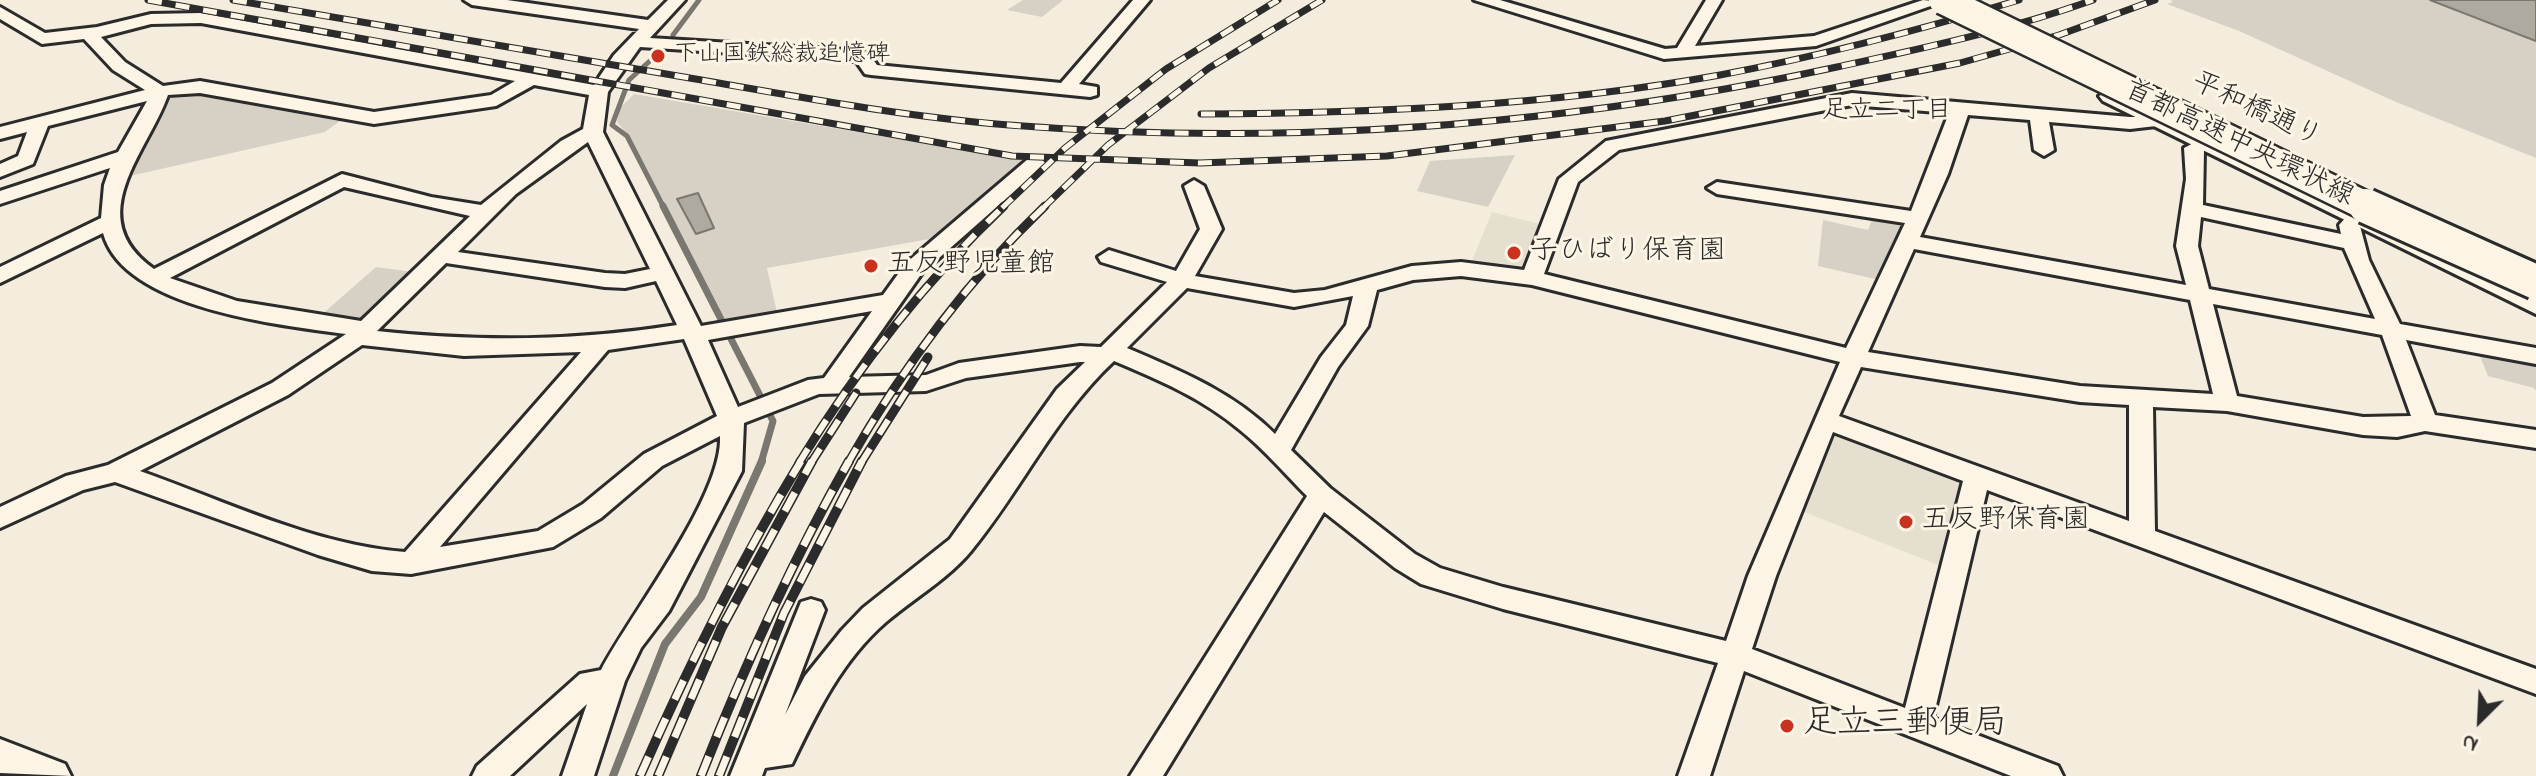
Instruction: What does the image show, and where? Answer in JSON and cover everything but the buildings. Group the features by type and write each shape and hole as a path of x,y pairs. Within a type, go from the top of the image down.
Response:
{"highway":[{"name":"首都高速中央環状線","path":"1940,0 2294,174 2536,282"},
{"name":"首都高速中央環状線","path":"1966,0 2140,85 2536,260"},
{"path":"2140,85 2312,172 2536,272"}],"main road":[{"name":"平和橋通り","path":"1940,0 2203,144 2353,231 2536,305"},
{"name":"平和橋通り","path":"1940,0 2536,272"},
{"path":"0,756 51,776"}],"street":[{"path":"472,0 510,3 653,26"},
{"path":"578,776 610,681 631,640 659,603 729,471 733,441 731,419 664,273 593,132 591,112 607,74 677,0"},
{"path":"1065,89 1142,0"},
{"path":"1482,0 1652,52 1816,41 1940,0"},
{"path":"1685,52 1686,44 1714,0"},
{"path":"0,12 42,39 97,32 151,19 201,18 598,91"},
{"path":"97,32 91,36 119,66 160,92"},
{"path":"637,42 862,56 871,70 1090,91"},
{"path":"0,133 160,92 200,87 374,118 496,100 531,79"},
{"path":"160,92 115,181 111,221 122,253 153,278 249,313 464,348 601,344 692,333 890,301"},
{"path":"1532,278 1569,179 1613,145 1852,99 2146,125 2158,121"},
{"path":"1694,776 1762,576 1825,420 1910,229 1938,174 1960,109"},
{"path":"2039,115 2044,150"},
{"path":"0,171 26,160 40,123"},
{"path":"0,518 75,483 116,472 280,389 361,333 480,219 558,153 593,132"},
{"path":"2203,144 2194,148 2196,179 2187,246 2227,403"},
{"path":"0,198 128,155"},
{"path":"832,384 914,268 1035,163"},
{"path":"153,278 342,180 480,219"},
{"path":"750,765 781,754 815,685 852,638 873,616 960,546 1066,395 1182,280 1211,229 1194,186"},
{"path":"1717,188 2201,293 2536,356"},
{"path":"2191,209 2353,231 2425,422"},
{"path":"1,274 111,221"},
{"path":"443,256 605,280 625,281 664,273"},
{"path":"1109,257 1182,280 1294,300 1412,273 1461,269 1532,278 1855,358 2080,394 2227,403 2372,427 2425,422 2536,439"},
{"path":"1278,451 1329,363 1357,326 1367,285"},
{"path":"411,563 601,344"},
{"path":"116,472 318,545 372,560 411,563 544,540 592,511 653,460 731,419 832,384 926,383 952,377 959,371 1080,354 1110,353 1186,382 1217,400 1278,451 1321,495 1405,561 1431,576 1503,598 1735,655 2047,776"},
{"path":"2141,397 2142,537"},
{"path":"1825,420 2536,682"},
{"path":"1916,726 1977,476"},
{"path":"1146,776 1321,495"},
{"path":"750,765 811,610"},
{"path":"488,776 590,683 610,681"}],"shaded area":[{"path":"1023,0 1063,0 1042,17 1007,10"},
{"path":"2170,0 2430,0 2536,41 2536,158 2396,102 2239,31 2167,4 2173,2"},
{"path":"2430,0 2536,0 2536,41"},
{"path":"198,89 344,118 325,132 121,178 168,92"},
{"path":"634,94 1033,162 946,236 767,268 778,317 725,327 628,135 617,122 620,108"},
{"path":"1515,155 1488,207 1417,191 1430,161"},
{"path":"698,193 714,228 696,234 677,199"},
{"path":"1492,212 1547,226 1529,276 1469,268"},
{"path":"1875,212 1913,218 1888,282 1818,266 1823,220 1868,230"},
{"path":"376,267 413,272 358,322 319,317"},
{"path":"2476,346 2536,358 2536,391 2488,376"},
{"path":"1827,422 1975,476 1951,570 1794,508"}],"waterway":[{"path":"673,35 699,0"},
{"path":"664,48 629,80 612,125 627,136 664,208"},
{"path":"663,206 773,421 761,463"},
{"path":"613,776 665,644 701,597 762,461"}],"railway":[{"path":"148,0 1012,156 1055,158"},
{"path":"233,0 882,110 1009,125 1089,130"},
{"path":"1089,130 1166,69 1278,0"},
{"path":"1126,131 1209,68 1322,0"},
{"path":"1201,114 1461,106 1656,86 1833,51 2019,0"},
{"path":"1126,131 1322,132 1529,117 1632,104 1902,53 1998,29 2093,0"},
{"path":"1094,159 1200,163 1387,156 1665,121 1960,63 2059,35 2155,0"},
{"path":"1055,158 1089,130"},
{"path":"1089,130 1126,131"},
{"path":"1094,159 1126,131"},
{"path":"1002,208 1055,158"},
{"path":"1055,158 1094,159"},
{"path":"1043,208 1094,159"},
{"path":"799,463 844,394 893,328 1002,208"},
{"path":"848,463 890,394 938,327 989,264 1043,208"},
{"path":"861,463 928,357"},
{"path":"811,463 856,393"},
{"path":"640,776 715,616 801,461"},
{"path":"658,776 722,627 812,461"},
{"path":"701,776 769,616 849,461"},
{"path":"719,776 784,613 862,461"}],"place":[{"name":"下山国鉄総裁追憶碑","path":"658,56"},
{"name":"子ひばり保育園","path":"1514,253"},
{"name":"五反野児童館","path":"871,266"},
{"name":"五反野保育園","path":"1906,522"},
{"name":"足立三郵便局","path":"1787,726"}],"district":[{"name":"足立二丁目","path":"1887,113"}]}
